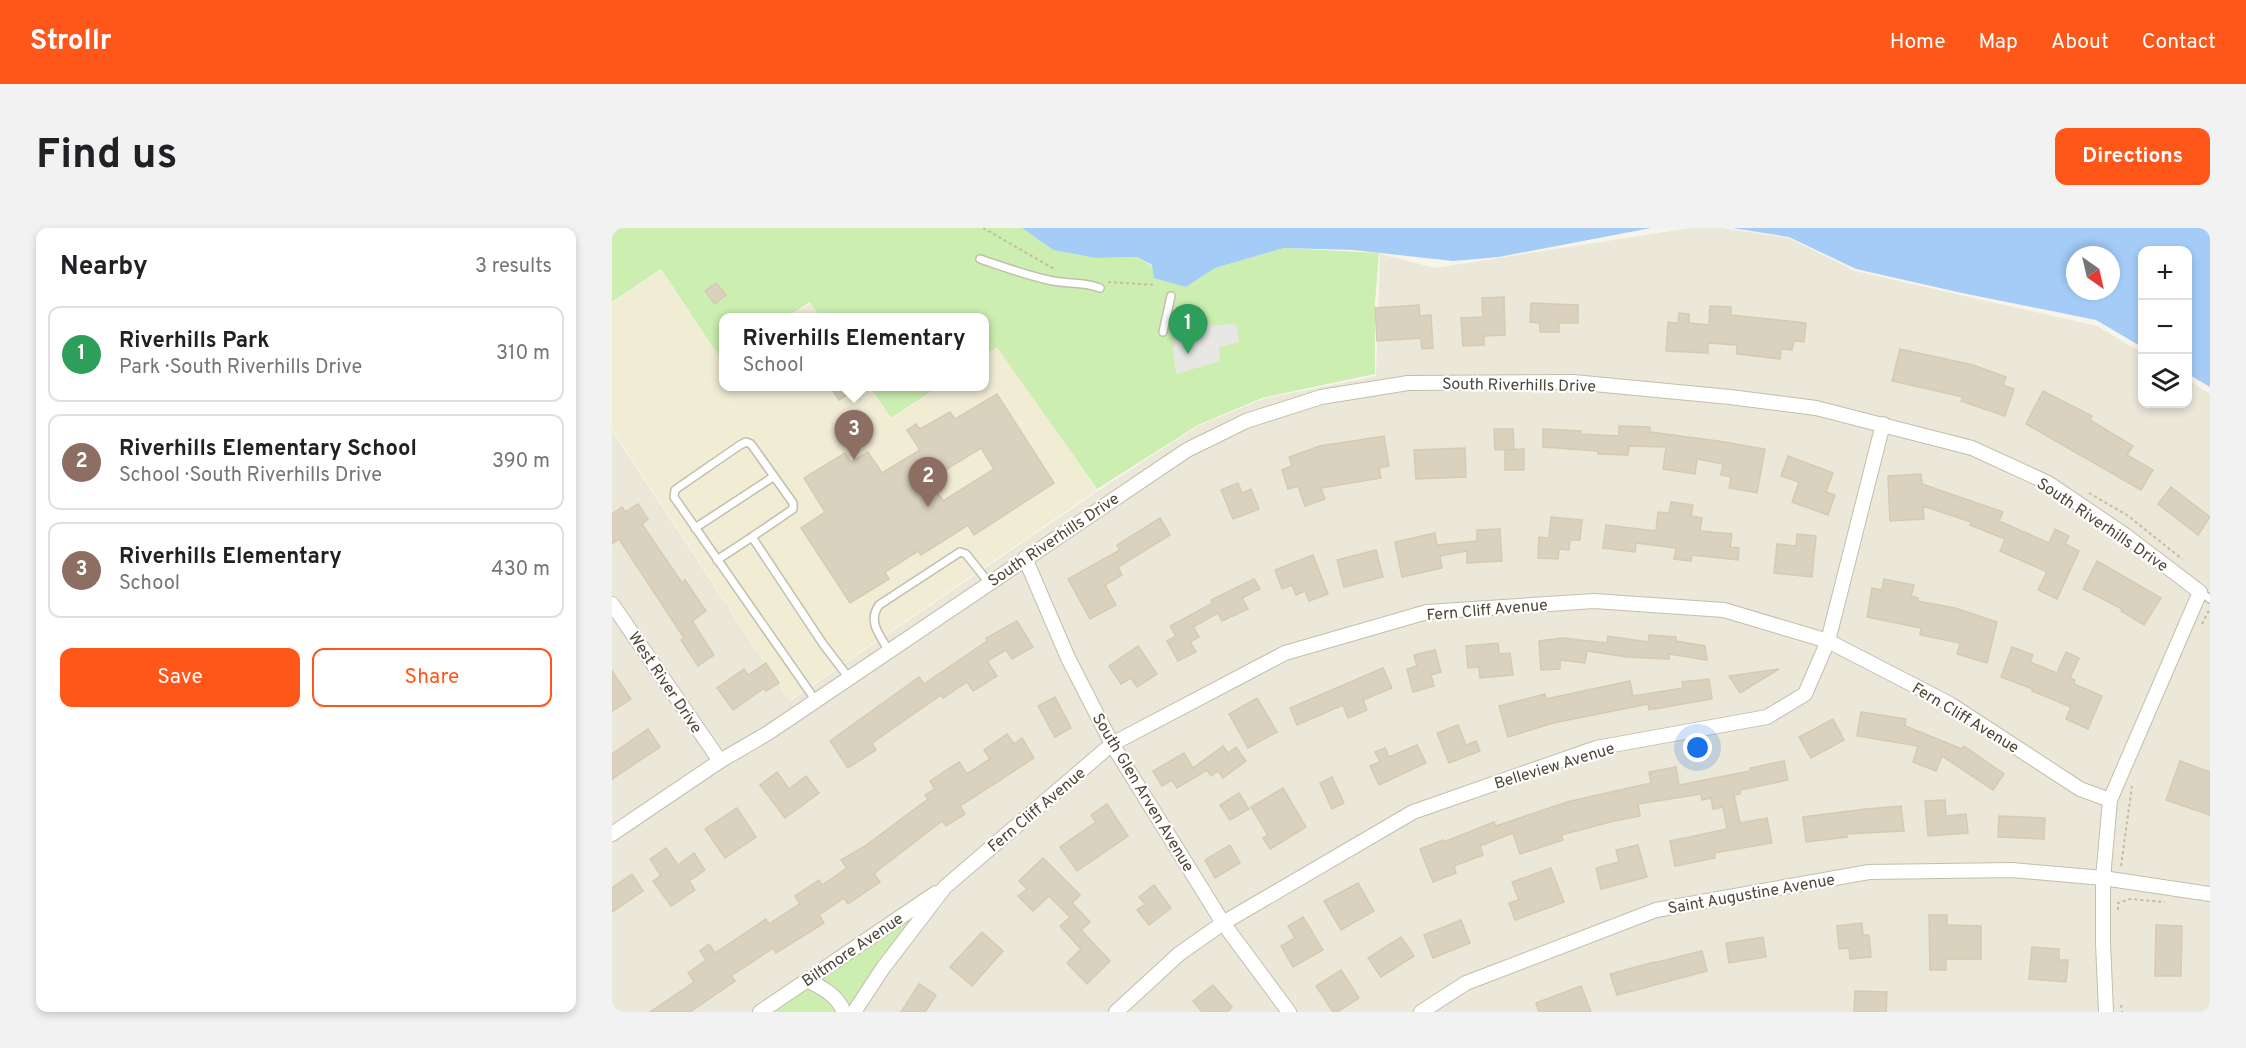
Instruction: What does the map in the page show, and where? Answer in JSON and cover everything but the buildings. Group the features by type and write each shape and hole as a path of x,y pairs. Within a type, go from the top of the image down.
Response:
{"street":[{"name":"South Riverhills Drive","path":"612,834 720,761 768,733 1187,450 1246,421 1321,398 1408,383 1572,382 1730,397 1805,406 1972,448 2048,483 2125,535 2205,596 2110,800 2103,878 2106,1012"},
{"name":"Belleview Avenue","path":"1116,1012 1179,954 1223,923 1413,812 1596,748 1767,717 1804,694 1828,640 1883,424"},
{"name":"South Glen Arven Avenue","path":"1025,558 1068,658 1112,744 1223,923 1288,1012"},
{"name":"Fern Cliff Avenue","path":"854,1012 883,968 945,887 1112,744 1285,653 1427,612 1594,601 1724,610 1828,640 1950,704 2080,789 2110,800"},
{"name":"West River Drive","path":"612,604 720,761"},
{"name":"Saint Augustine Avenue","path":"1421,1012 1466,983 1656,910 1869,872 2012,870 2103,878"},
{"path":"2103,878 2210,894"},
{"name":"Biltmore Avenue","path":"760,1012 945,887"},
{"path":"807,980 826,990 841,1005 844,1012"}],"lane":[{"path":"980,259 1072,285 1100,285"},
{"path":"1163,332 1172,296"},
{"path":"717,560 793,509 793,503 750,444 746,442 675,490 674,497 717,560 816,700"},
{"path":"695,528 773,477"},
{"path":"752,537 823,644 849,678"},
{"path":"889,651 873,621 873,613 879,605 960,552 966,554 989,583"}],"path":[{"path":"983,228 1057,271"},
{"path":"1100,285 1156,285"},
{"path":"2081,488 2127,515 2182,560"},
{"path":"2201,627 2210,608"},
{"path":"2121,866 2133,780"},
{"path":"2118,915 2118,903 2130,899 2173,903"},
{"path":"2120,1002 2121,1012"}],"shaded area":[{"path":"1690,228 1722,228 1789,238 1855,271 2097,326 2138,351 2138,408 2192,408 2192,383 2210,394 2210,1012 612,1012 612,431 790,701 1098,491 1198,426 1263,399 1376,376 1380,254 1435,268"},
{"path":"661,270 719,357 719,391 872,391 891,419 933,391 989,391 989,352 997,346 1097,490 790,700 612,429 612,303"},
{"path":"811,303 818,313 795,313"},
{"path":"1205,319 1211,326 1236,323 1239,342 1219,347 1220,361 1176,374 1173,350 1177,320"}],"green space":[{"path":"612,228 1022,228 1053,250 1096,258 1137,257 1186,287 1215,268 1284,248 1379,253 1375,303 1375,374 1262,398 1198,425 1097,489 997,347 989,352 989,313 818,313 810,302 793,313 719,313 719,356 661,269 612,302"},
{"path":"873,391 932,391 891,418"},
{"path":"924,907 849,1012 775,1012"}],"water":[{"path":"1022,228 1651,228 1499,257 1453,261 1353,250 1284,248 1215,268 1186,287 1154,278 1152,265 1137,257 1096,258 1053,250"},
{"path":"1732,228 2210,228 2210,387 2192,376 2192,246 2138,246 2138,345 2096,320 1856,269 1789,237"}],"place":[{"name":"Riverhills Park","path":"1188,354"},
{"name":"Riverhills Elementary","path":"854,460"},
{"name":"Riverhills Elementary School","path":"928,507"}]}
